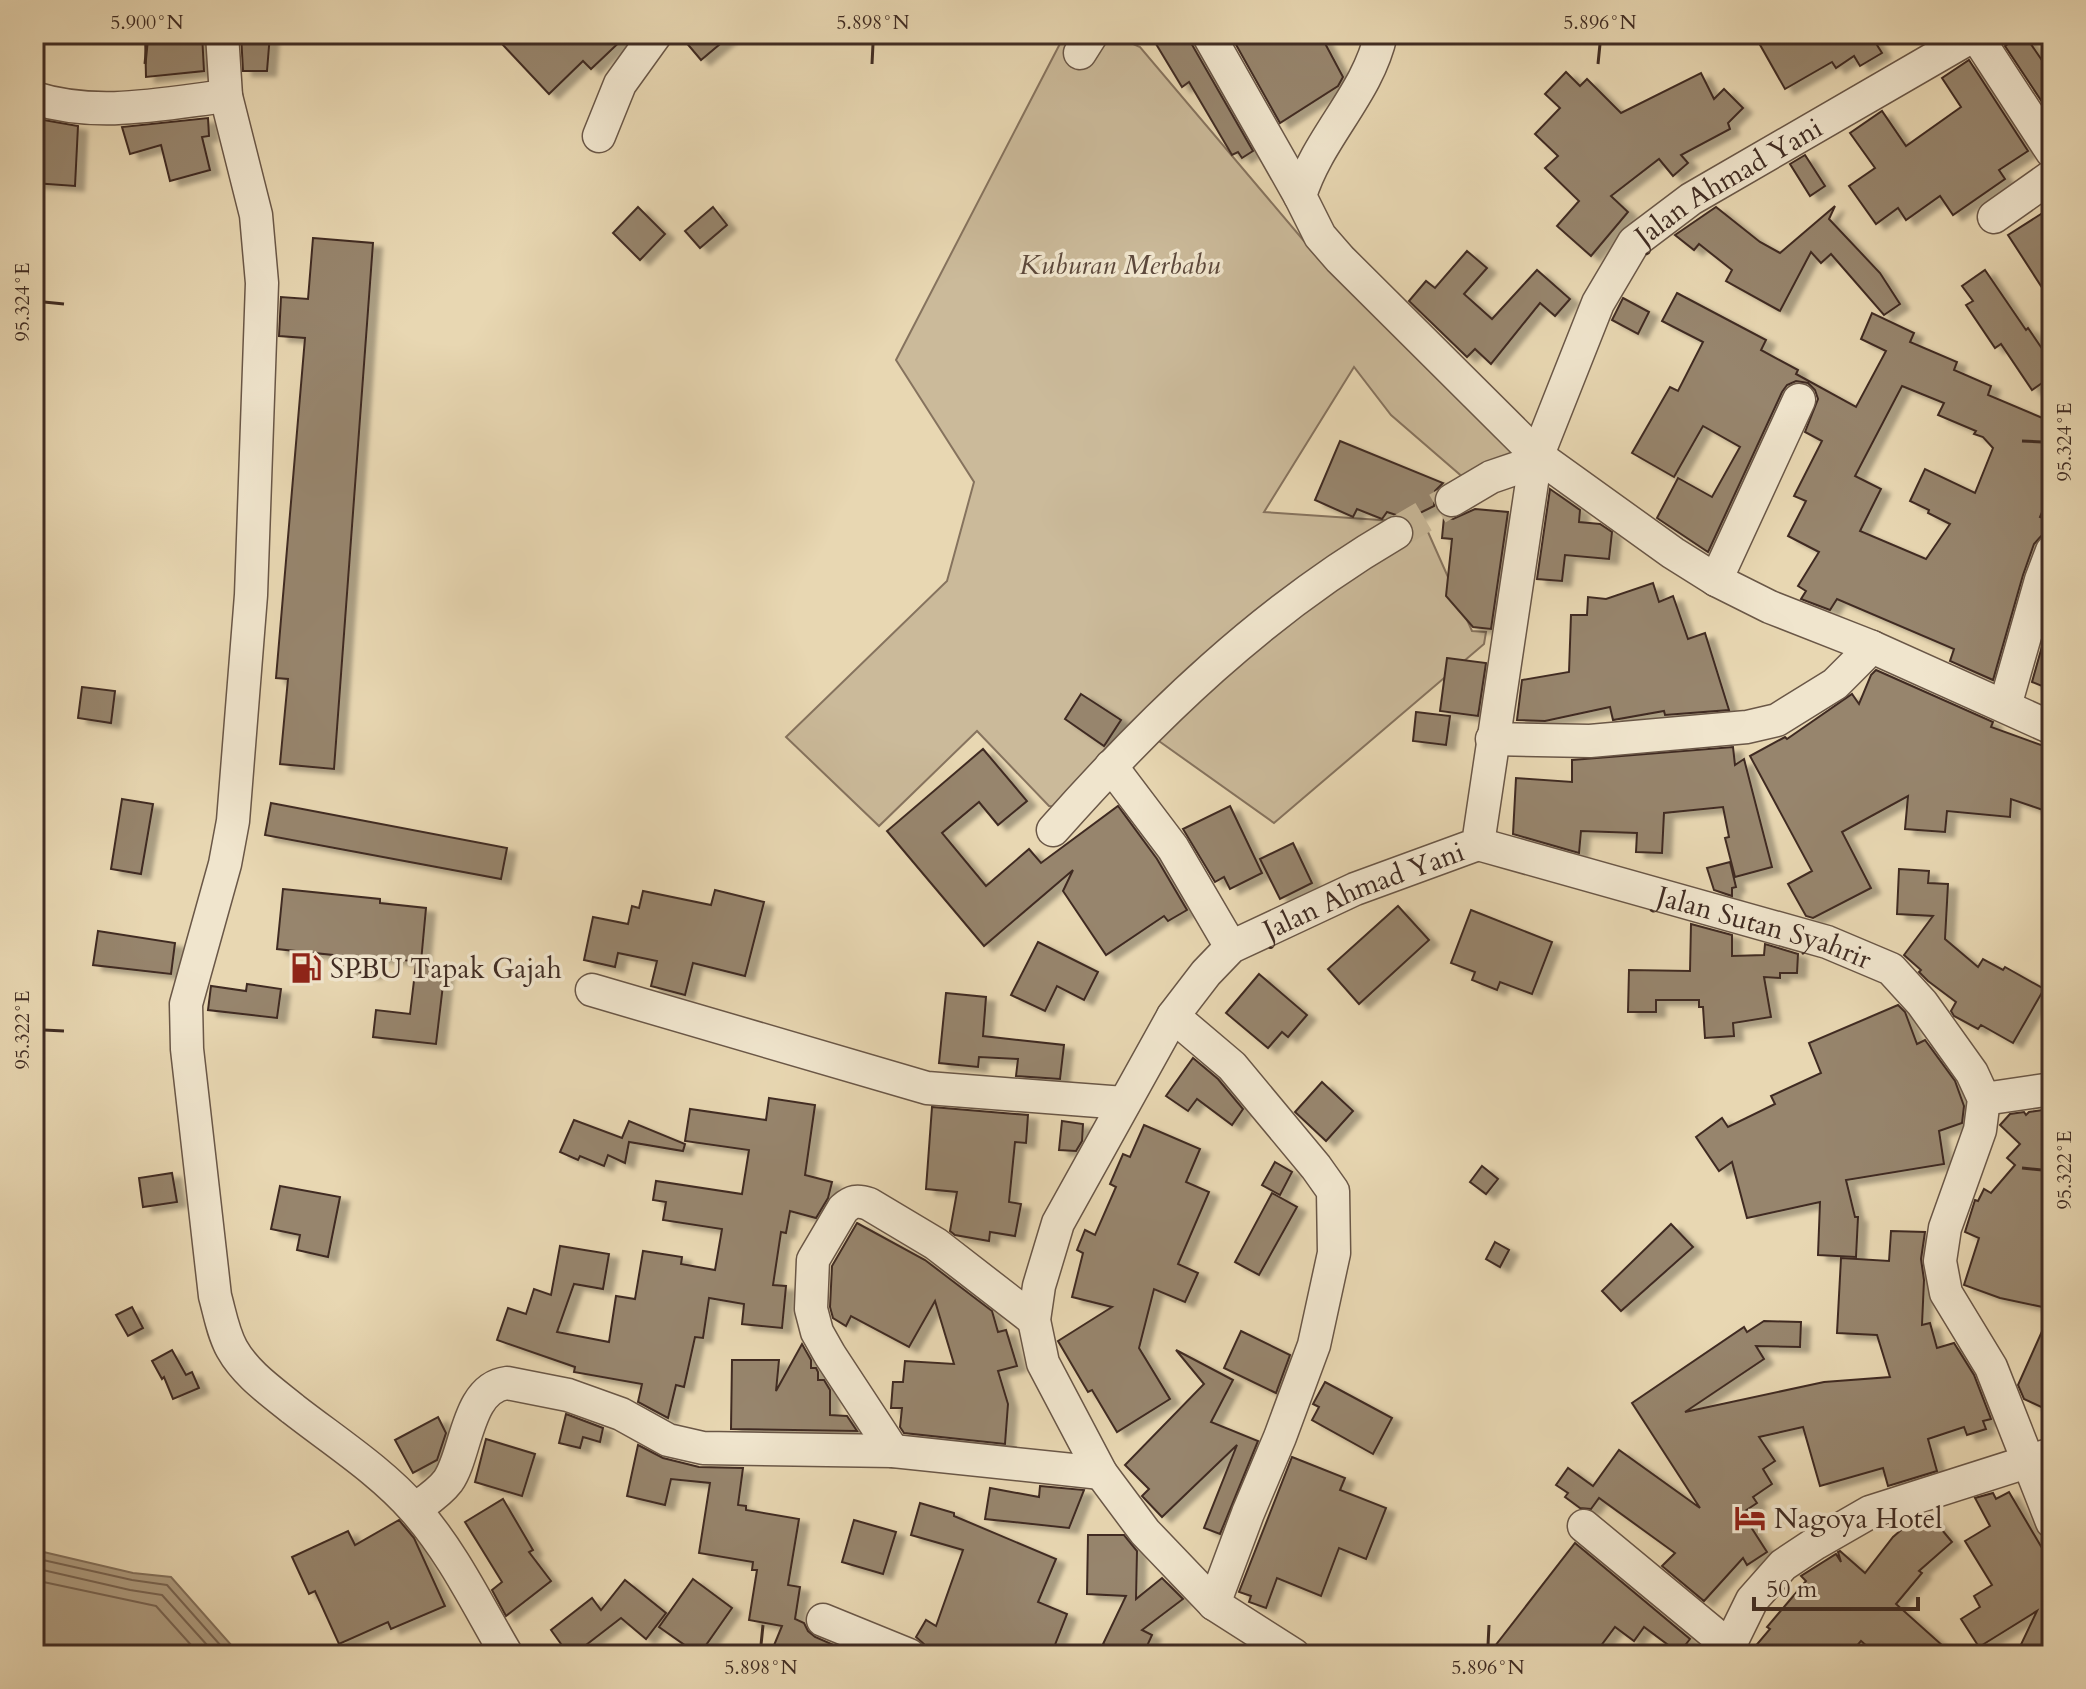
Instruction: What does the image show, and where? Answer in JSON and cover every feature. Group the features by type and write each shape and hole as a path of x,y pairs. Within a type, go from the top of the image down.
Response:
{"street":[{"path":"222,34 226,96 256,215 262,283 251,595 233,821 225,864 186,1004 189,1070 215,1296 222,1325 232,1349 245,1368 415,1509 460,1573 507,1655"},
{"path":"599,136 620,84 656,34"},
{"path":"1208,34 1320,236 1537,459 1716,580 1770,607 1872,647 2052,728"},
{"path":"1300,196 1324,142 1357,95 1381,34"},
{"path":"1976,34 2052,152"},
{"name":"Jalan Ahmad Yani","path":"1294,1655 1214,1604 1145,1532 1101,1473 1043,1363 1034,1320 1039,1286 1058,1223 1173,1016 1206,973 1231,947 1355,889 1478,844 1537,459 1598,303 1634,242 1691,199 1976,34"},
{"path":"34,98 85,109 129,108 226,96"},
{"path":"1994,217 2052,176"},
{"path":"1716,580 1799,400"},
{"path":"1452,500 1491,477 1537,459"},
{"path":"1053,830 1176,699 1281,610 1352,559 1396,533"},
{"path":"2005,706 2052,551"},
{"path":"1492,739 1590,741 1747,727 1777,720 1835,684 1872,647"},
{"path":"1111,766 1173,848 1231,947"},
{"name":"Jalan Sutan Syahrir","path":"1478,844 1827,942 1891,969 1922,1003 1972,1073 1984,1099"},
{"path":"592,990 927,1088 1124,1103"},
{"path":"1173,1016 1232,1066 1333,1191 1334,1253 1314,1345 1214,1604"},
{"path":"2052,1089 1984,1099 1980,1130 1945,1228 1940,1261 1946,1293 2040,1457 2052,1522"},
{"path":"893,1451 830,1355 817,1332 811,1309 813,1260 843,1209 858,1201 869,1204 936,1244 1034,1320"},
{"path":"415,1509 439,1492 448,1481 485,1395 500,1384 507,1383 568,1395 621,1414 668,1440 703,1448 893,1451 1101,1473"},
{"path":"1584,1526 1727,1650 1752,1600 1783,1565 1816,1543 1870,1512 2040,1457"},
{"path":"823,1620 909,1655"}],"green space":[{"name":"Kuburan Merbabu","path":"1065,34 1111,34 1140,47 1304,241 1519,451 1465,479 1391,415 1354,367 1264,512 1424,523 1472,631 1486,632 1484,644 1274,823 1135,724 1064,807 1049,806 977,731 879,826 786,737 947,581 974,482 896,360"}],"water":[{"path":"35,1550 133,1573 171,1577 240,1655 34,1655"}],"building":[{"path":"145,34 202,34 204,71 146,77"},
{"path":"241,34 270,34 267,71 243,71"},
{"path":"514,34 628,34 591,69 583,61 549,94 503,45"},
{"path":"679,34 732,34 701,60"},
{"path":"1150,34 1189,34 1191,43 1253,151 1242,158 1238,152 1232,155 1189,82 1182,87"},
{"path":"1230,34 1320,34 1343,77 1338,86 1280,123"},
{"path":"1774,34 1870,34 1882,53 1860,66 1854,56 1836,68 1832,62 1785,89 1759,43"},
{"path":"2024,34 2052,75 2052,117 2005,46"},
{"path":"1969,60 2028,151 1999,170 2005,179 1953,215 1940,196 1906,220 1898,208 1876,224 1849,186 1875,168 1850,133 1882,111 1906,146 1961,107 1942,78"},
{"path":"1566,72 1580,86 1587,79 1621,113 1701,73 1714,99 1724,89 1743,108 1728,123 1730,129 1681,155 1688,163 1673,176 1659,159 1611,196 1628,212 1591,256 1557,226 1579,201 1545,168 1558,156 1535,134 1560,108 1545,94"},
{"path":"208,118 209,136 202,137 210,170 170,181 161,145 130,154 122,127"},
{"path":"38,119 78,126 75,186 34,183"},
{"path":"1805,155 1825,186 1810,196 1790,164"},
{"path":"1835,206 1829,219 1880,273 1900,304 1884,315 1831,254 1821,263 1811,252 1780,311 1726,281 1732,270 1699,244 1694,250 1675,235 1716,207 1760,242 1780,253"},
{"path":"638,207 665,234 640,260 613,233"},
{"path":"713,207 727,225 700,248 685,231"},
{"path":"2052,207 2052,303 2008,235"},
{"path":"313,238 373,243 334,769 280,764 288,679 276,678 305,338 279,336 281,297 308,299"},
{"path":"1467,251 1487,268 1464,294 1492,319 1537,270 1570,299 1555,316 1540,303 1491,364 1475,349 1467,357 1409,301 1426,281 1435,288"},
{"path":"1985,270 2043,350 2052,343 2052,376 2032,390 2001,344 1995,348 1966,305 1973,301 1962,286"},
{"path":"1677,293 1766,340 1761,350 1798,370 1796,374 1856,407 1886,351 1861,339 1872,313 1914,333 1910,342 1957,362 1954,370 1991,386 1988,395 2052,422 2052,488 2040,517 2052,522 2052,532 2041,536 2034,544 1993,680 1950,661 1954,649 1837,599 1830,610 1801,599 1806,591 1798,586 1819,552 1788,536 1806,501 1794,496 1822,441 1805,432 1818,399 1808,383 1796,381 1787,385 1782,392 1708,552 1657,518 1678,478 1712,497 1740,447 1703,426 1674,477 1632,453 1670,387 1678,391 1703,342 1662,321","holes":["1902,386 1944,403 1938,415 1976,431 1974,434 1983,437 1993,448 1975,493 1925,469 1910,501 1950,524 1926,559 1860,531 1881,489 1855,476"]},
{"path":"1623,298 1649,312 1638,334 1612,320"},
{"path":"1340,441 1443,483 1435,491 1434,506 1408,519 1387,512 1382,519 1357,509 1353,517 1315,500"},
{"path":"1550,489 1580,510 1579,522 1600,524 1612,532 1609,559 1565,555 1562,581 1537,579"},
{"path":"1475,509 1508,512 1491,629 1473,627 1446,596 1452,539 1442,538 1444,517 1453,519"},
{"path":"1653,583 1659,602 1673,596 1688,639 1705,633 1729,710 1665,715 1664,711 1613,720 1610,707 1545,721 1517,720 1522,680 1569,672 1571,615 1587,615 1588,597 1606,599"},
{"path":"2052,611 2052,690 2032,682"},
{"path":"1447,658 1486,663 1478,716 1440,711"},
{"path":"1876,670 1993,722 1991,727 2052,749 2052,813 2011,799 2010,817 1947,811 1945,832 1905,829 1908,796 1842,832 1871,888 1813,918 1806,916 1788,884 1812,871 1750,756 1785,737 1787,739 1852,694 1859,704"},
{"path":"82,687 115,691 111,723 78,718"},
{"path":"1081,694 1121,720 1104,746 1065,719"},
{"path":"1416,712 1450,716 1446,745 1413,741"},
{"path":"1733,747 1735,765 1744,759 1772,867 1735,877 1725,838 1729,837 1723,807 1664,813 1662,853 1636,852 1637,833 1581,831 1579,853 1513,834 1516,778 1572,782 1572,760"},
{"path":"983,749 1027,801 998,825 979,802 942,833 986,886 1029,849 1041,863 1118,806 1157,859 1187,910 1168,921 1164,916 1106,955 1063,891 1073,870 984,946 887,831"},
{"path":"122,799 153,804 141,874 111,869"},
{"path":"271,803 507,848 501,879 265,835"},
{"path":"1230,806 1262,873 1230,889 1224,877 1215,882 1183,829"},
{"path":"1293,843 1312,883 1280,899 1260,859"},
{"path":"1730,862 1736,887 1732,888 1732,896 1714,890 1707,868"},
{"path":"1899,869 1929,871 1928,883 1948,884 1945,939 1978,967 1983,959 2003,970 2005,967 2044,989 2013,1043 1981,1025 1978,1029 1954,1016 1951,1011 1956,1002 1928,981 1904,955 1933,916 1897,914"},
{"path":"283,889 380,899 380,903 426,908 421,962 374,957 373,974 340,970 342,956 277,949"},
{"path":"715,890 764,902 745,976 693,963 685,995 651,986 657,961 618,953 615,967 584,960 593,917 628,924 632,906 639,908 643,891 711,905"},
{"path":"1398,906 1429,940 1359,1004 1328,969"},
{"path":"1471,910 1552,942 1532,994 1500,982 1497,990 1472,980 1475,972 1451,963"},
{"path":"1691,924 1732,935 1732,956 1764,955 1765,944 1798,954 1797,973 1780,973 1780,978 1764,977 1771,1017 1733,1023 1734,1036 1705,1038 1703,1007 1699,1007 1699,1000 1656,1000 1656,1012 1628,1012 1629,970 1690,971"},
{"path":"98,931 175,943 171,974 93,965"},
{"path":"1038,942 1098,972 1084,1000 1057,986 1045,1011 1011,995"},
{"path":"416,964 445,968 436,1044 373,1037 376,1010 410,1014"},
{"path":"1259,974 1307,1015 1288,1037 1282,1032 1268,1048 1226,1013"},
{"path":"247,984 281,989 277,1018 208,1010 211,986 246,991"},
{"path":"946,993 986,997 983,1036 1064,1045 1060,1079 1016,1076 1018,1059 979,1057 978,1067 939,1063"},
{"path":"1898,1005 1905,1012 1917,1044 1925,1040 1955,1081 1964,1106 1962,1123 1939,1131 1944,1164 1846,1180 1855,1217 1858,1217 1856,1257 1818,1255 1820,1202 1747,1218 1732,1162 1719,1171 1696,1137 1722,1118 1728,1127 1775,1104 1771,1096 1821,1073 1809,1043"},
{"path":"1193,1058 1218,1079 1243,1109 1232,1125 1197,1099 1188,1111 1166,1096"},
{"path":"1322,1082 1353,1111 1326,1141 1295,1112"},
{"path":"769,1098 815,1105 805,1175 832,1182 828,1198 816,1218 790,1211 786,1233 781,1232 773,1285 786,1286 782,1328 742,1324 744,1304 709,1298 703,1338 695,1337 684,1387 676,1385 668,1418 638,1402 642,1384 574,1372 575,1367 497,1340 508,1308 526,1314 534,1289 551,1295 560,1246 609,1254 603,1289 574,1284 557,1332 609,1342 616,1296 635,1299 643,1251 682,1257 681,1264 715,1270 722,1229 663,1220 666,1202 653,1200 656,1181 742,1194 749,1150 685,1141 690,1109 766,1120"},
{"path":"932,1107 1028,1115 1026,1143 1015,1142 1009,1202 1021,1204 1015,1236 990,1232 989,1241 955,1235 950,1231 957,1192 926,1189"},
{"path":"2050,1109 2052,1309 2000,1298 1964,1285 1979,1238 1965,1232 1975,1200 1978,1201 1984,1189 1991,1193 2015,1165 2007,1158 2020,1144 2000,1125 2010,1114 2024,1112 2026,1115"},
{"path":"574,1120 622,1138 629,1121 685,1144 683,1151 629,1142 625,1163 608,1155 604,1166 560,1152"},
{"path":"1062,1121 1083,1124 1082,1141 1076,1151 1059,1150"},
{"path":"1144,1125 1200,1149 1186,1182 1209,1192 1178,1264 1198,1273 1185,1302 1154,1289 1139,1348 1170,1399 1117,1432 1092,1390 1088,1392 1058,1341 1112,1307 1072,1297 1083,1253 1077,1250 1085,1230 1095,1235 1116,1187 1110,1184 1123,1154 1130,1157"},
{"path":"1275,1162 1292,1172 1280,1195 1262,1185"},
{"path":"1482,1166 1498,1179 1486,1194 1470,1182"},
{"path":"172,1173 177,1202 143,1207 139,1178"},
{"path":"280,1186 340,1197 328,1257 297,1250 300,1235 271,1229"},
{"path":"1272,1193 1297,1207 1259,1275 1235,1262"},
{"path":"857,1223 925,1260 992,1311 998,1332 1006,1330 1017,1366 998,1371 1008,1404 1005,1444 904,1433 900,1427 902,1408 891,1408 893,1382 903,1382 905,1361 954,1364 935,1301 909,1347 851,1316 846,1326 833,1318 830,1307 832,1266"},
{"path":"1671,1224 1693,1247 1621,1311 1602,1291"},
{"path":"1891,1231 1925,1232 1921,1259 1924,1280 1922,1325 1930,1323 1937,1348 1954,1343 1974,1375 1991,1419 1983,1421 1986,1429 1967,1435 1964,1427 1928,1439 1937,1471 1888,1486 1883,1468 1820,1486 1803,1427 1759,1437 1775,1461 1763,1469 1772,1484 1753,1497 1757,1503 1742,1513 1767,1552 1747,1565 1743,1558 1704,1601 1662,1566 1675,1553 1599,1498 1591,1509 1580,1508 1565,1497 1568,1493 1556,1485 1568,1468 1593,1486 1619,1450 1700,1508 1632,1403 1744,1327 1747,1332 1764,1321 1801,1322 1800,1347 1756,1346 1764,1359 1685,1412 1824,1382 1890,1377 1877,1335 1837,1333 1841,1258 1889,1261"},
{"path":"1495,1242 1509,1250 1500,1267 1486,1259"},
{"path":"132,1307 143,1328 128,1336 116,1315"},
{"path":"2052,1309 2052,1412 2024,1399 2018,1385"},
{"path":"1241,1331 1290,1355 1276,1393 1224,1368"},
{"path":"802,1344 811,1360 811,1368 816,1368 818,1372 818,1380 824,1380 830,1390 830,1415 847,1416 857,1431 731,1429 732,1360 779,1360 776,1391"},
{"path":"172,1350 186,1375 192,1372 199,1388 173,1399 164,1377 162,1379 152,1361"},
{"path":"1176,1350 1233,1380 1211,1422 1258,1441 1220,1534 1204,1528 1237,1445 1162,1517 1142,1496 1149,1489 1125,1465 1204,1384"},
{"path":"1325,1382 1392,1418 1373,1454 1312,1420 1319,1407 1313,1404"},
{"path":"566,1414 603,1428 600,1442 583,1437 580,1448 559,1443"},
{"path":"438,1417 446,1433 437,1460 413,1473 395,1440"},
{"path":"486,1439 535,1454 522,1496 475,1482"},
{"path":"638,1445 663,1458 699,1467 743,1468 738,1505 746,1506 746,1510 799,1519 788,1585 800,1587 795,1619 804,1623 815,1637 836,1646 832,1655 770,1655 782,1626 749,1620 757,1570 752,1570 753,1562 699,1553 710,1483 671,1479 665,1505 627,1496"},
{"path":"1292,1457 1345,1478 1340,1490 1386,1508 1366,1559 1339,1548 1321,1596 1277,1578 1266,1608 1249,1602 1251,1596 1239,1592"},
{"path":"1040,1486 1084,1490 1069,1528 985,1519 990,1488 1039,1497"},
{"path":"2009,1492 2052,1565 2052,1655 2016,1655 2037,1611 1979,1647 1961,1619 1980,1607 1974,1596 1992,1585 1965,1541 1990,1526 1975,1498 1993,1493 1996,1499"},
{"path":"503,1499 533,1550 529,1552 551,1581 506,1616 492,1590 502,1582 465,1522"},
{"path":"920,1503 954,1513 954,1516 1056,1559 1038,1602 1067,1614 1051,1655 928,1655 924,1644 916,1637 926,1620 936,1626 963,1550 911,1535"},
{"path":"1928,1513 1952,1542 1919,1571 1922,1573 1896,1604 1953,1655 1877,1655 1861,1641 1849,1655 1748,1655 1806,1581 1801,1576 1836,1554 1841,1562 1840,1551 1865,1573 1893,1537 1915,1518"},
{"path":"399,1520 414,1538 445,1606 391,1629 388,1622 339,1644 315,1591 309,1594 292,1557 348,1531 355,1545"},
{"path":"854,1520 896,1532 883,1574 842,1562"},
{"path":"1088,1535 1124,1535 1137,1551 1136,1599 1162,1578 1183,1599 1142,1630 1152,1635 1143,1655 1126,1655 1103,1644 1126,1596 1087,1594"},
{"path":"1575,1543 1690,1639 1679,1653 1644,1627 1634,1641 1615,1627 1594,1655 1488,1655"},
{"path":"693,1579 732,1608 699,1655 659,1627"},
{"path":"625,1580 666,1613 646,1639 621,1618 569,1655 551,1630 592,1598 601,1610"}],"tunnel":[{"path":"1396,533 1452,500"}],"place":[{"name":"SPBU Tapak Gajah","path":"306,968"},
{"name":"Nagoya Hotel","path":"1750,1518"}]}
